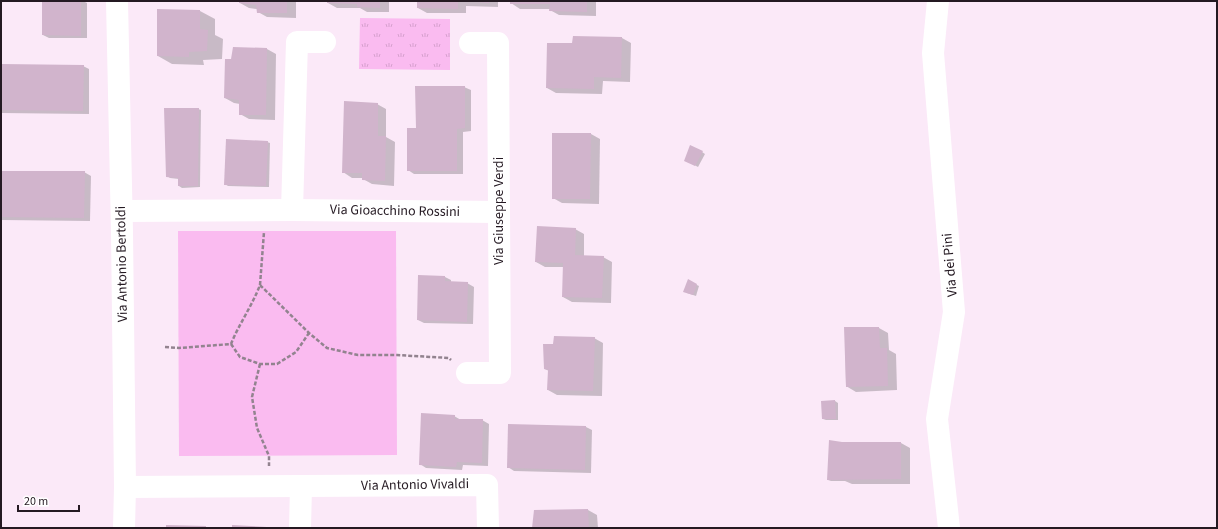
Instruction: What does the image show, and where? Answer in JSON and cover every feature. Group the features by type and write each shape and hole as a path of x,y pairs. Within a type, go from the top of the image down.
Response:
{"street":[{"name":"Via Antonio Bertoldi","path":"117,1 122,211 124,528"},
{"name":"Via dei Pini","path":"938,1 933,53 954,312 937,419 949,528"},
{"path":"292,210 297,42 325,42"},
{"name":"Via Giuseppe Verdi","path":"467,373 500,373 498,43 470,43"},
{"name":"Via Gioacchino Rossini","path":"122,211 292,210 498,212"},
{"name":"Via Antonio Vivaldi","path":"124,487 487,485 488,528"},
{"path":"300,528 301,486"}],"path":[{"path":"231,344 237,329 254,300 260,285 264,210"},
{"path":"260,285 326,348 358,355 397,355 449,358 467,373"},
{"path":"231,344 240,357 260,364 277,364 296,352 309,333"},
{"path":"165,347 179,348 231,344"},
{"path":"260,364 252,397 257,428 269,456 270,486"}],"green space":[{"path":"360,18 450,19 450,70 359,69"},
{"path":"178,231 396,231 397,455 179,456"}],"building":[{"path":"42,1 81,1 81,36 42,35"},
{"path":"239,1 287,1 287,13 257,13 256,5 239,3"},
{"path":"327,1 380,1 380,8 357,7 357,4 327,3"},
{"path":"417,1 458,1 458,9 417,8"},
{"path":"489,1 489,3 477,2"},
{"path":"510,1 587,1 587,12 549,11 550,4 510,4"},
{"path":"157,9 200,10 200,29 208,30 207,51 189,52 189,57 157,56"},
{"path":"573,36 622,37 621,78 594,77 594,89 546,88 547,43 572,43"},
{"path":"233,47 267,48 266,115 239,115 239,100 224,98 225,59 231,59"},
{"path":"1,64 84,65 83,111 1,110"},
{"path":"415,86 465,86 465,128 457,129 457,171 407,171 407,128 416,128"},
{"path":"344,101 378,103 378,136 386,136 385,181 362,180 362,173 342,173"},
{"path":"164,108 199,108 198,186 178,186 178,178 166,177"},
{"path":"552,133 591,133 590,199 552,199"},
{"path":"226,139 268,141 266,186 224,185"},
{"path":"690,145 703,151 695,166 684,161"},
{"path":"1,171 85,171 84,218 1,217"},
{"path":"537,226 576,228 575,255 604,256 602,298 562,297 563,263 535,262"},
{"path":"418,275 445,276 445,281 468,282 467,322 417,320"},
{"path":"688,279 697,284 693,295 683,292"},
{"path":"844,327 879,327 880,348 887,348 888,386 846,387"},
{"path":"554,336 595,337 593,391 547,390 548,370 544,369 543,344 553,344"},
{"path":"835,400 836,419 822,419 821,401"},
{"path":"421,413 455,415 455,419 483,419 482,463 457,462 456,467 419,465"},
{"path":"508,424 586,426 585,470 507,468"},
{"path":"829,440 842,442 901,442 901,479 827,480"},
{"path":"588,509 589,528 532,528 534,510"},
{"path":"166,525 206,526 206,528 166,528"},
{"path":"232,525 267,527 267,528 232,528"}]}
